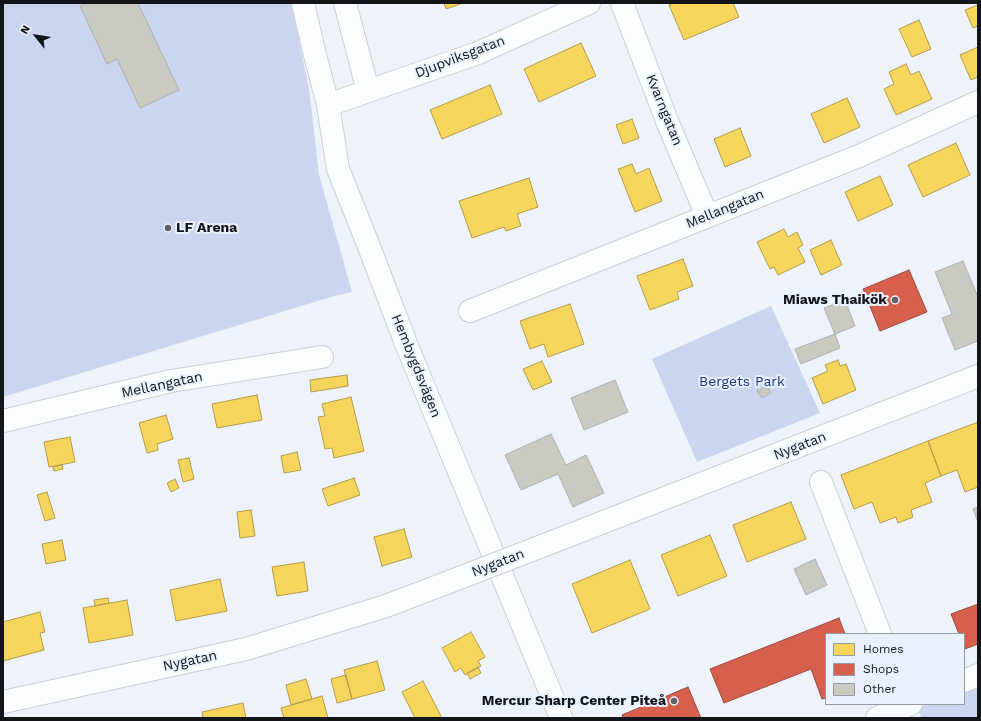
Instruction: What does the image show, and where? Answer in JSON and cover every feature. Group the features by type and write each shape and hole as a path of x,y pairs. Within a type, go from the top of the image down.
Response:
{"street":[{"name":"Hembygdsvägen","path":"303,3 328,105 338,168 407,346 561,718"},
{"path":"346,3 368,90"},
{"name":"Djupviksgatan","path":"328,105 478,53 589,3"},
{"name":"Kvarngatan","path":"622,3 707,216"},
{"name":"Mellangatan","path":"470,311 859,156 978,102"},
{"name":"Mellangatan","path":"3,420 171,381 322,357"},
{"name":"Nygatan","path":"3,702 246,649 386,606 978,376"},
{"path":"821,482 880,633"},
{"path":"965,681 978,675"},
{"path":"877,718 909,708"}],"green space":[{"name":"LF Arena","path":"3,3 291,3 309,88 319,175 352,292 334,296 3,397"},
{"name":"Bergets Park","path":"771,306 820,413 697,462 652,359"},
{"path":"978,680 978,718 921,718 919,708 925,705 965,705 965,686"}],"building: Homes":[{"path":"444,3 463,3 446,9"},
{"path":"673,3 733,3 739,17 684,40 669,5"},
{"path":"978,5 978,26 973,28 965,10"},
{"path":"919,20 931,49 912,57 899,29"},
{"path":"581,43 596,76 539,102 524,69"},
{"path":"978,47 978,77 971,80 960,55"},
{"path":"906,64 911,75 919,71 932,99 896,115 884,89 894,84 889,72"},
{"path":"490,85 502,114 442,139 430,110"},
{"path":"847,98 860,127 824,143 811,114"},
{"path":"632,119 639,138 623,144 616,125"},
{"path":"740,128 751,156 725,167 714,139"},
{"path":"956,143 970,175 923,197 908,165"},
{"path":"632,164 636,174 649,168 662,201 635,212 618,169"},
{"path":"880,176 893,205 858,221 845,192"},
{"path":"529,178 538,207 517,214 521,226 506,231 504,227 472,238 459,201"},
{"path":"784,229 788,237 797,232 803,245 798,248 805,262 778,275 774,267 770,269 757,242"},
{"path":"831,240 842,265 821,275 810,250"},
{"path":"683,259 693,286 677,292 679,299 650,310 637,276"},
{"path":"570,304 584,344 548,357 544,344 530,349 520,321"},
{"path":"838,360 840,366 846,364 856,390 823,404 812,378 828,371 825,365"},
{"path":"542,361 552,382 533,390 523,369"},
{"path":"347,375 348,386 311,392 310,380"},
{"path":"257,395 262,420 217,428 212,404"},
{"path":"351,397 364,451 334,458 332,448 325,449 318,417 325,416 322,404"},
{"path":"166,415 173,439 157,444 158,450 147,453 139,423"},
{"path":"978,422 978,487 965,492 957,470 941,476 928,441"},
{"path":"70,437 75,462 49,467 44,442"},
{"path":"928,441 941,476 925,483 932,502 911,510 913,517 898,523 896,517 880,523 872,502 854,509 841,475"},
{"path":"297,452 301,470 284,473 281,456"},
{"path":"189,458 194,479 183,482 178,460"},
{"path":"62,465 63,469 54,471 53,467"},
{"path":"354,478 360,495 328,506 322,489"},
{"path":"175,479 179,488 171,492 167,483"},
{"path":"47,492 55,518 45,521 37,495"},
{"path":"791,502 806,539 747,562 733,525"},
{"path":"251,510 255,536 240,538 237,512"},
{"path":"404,529 412,557 382,566 374,537"},
{"path":"710,535 727,576 678,596 661,555"},
{"path":"62,540 66,560 46,564 42,544"},
{"path":"630,560 650,609 592,633 572,584"},
{"path":"304,562 308,591 277,596 272,567"},
{"path":"220,579 227,611 176,621 170,590"},
{"path":"108,598 109,603 95,606 94,600"},
{"path":"127,600 133,635 89,643 83,608"},
{"path":"40,612 45,632 40,633 44,650 3,661 3,622"},
{"path":"471,632 485,657 478,661 481,666 465,675 461,668 455,672 442,648"},
{"path":"377,661 385,690 352,699 344,670"},
{"path":"478,667 481,673 470,679 467,673"},
{"path":"346,675 352,699 337,703 331,679"},
{"path":"306,679 312,699 291,705 286,685"},
{"path":"423,681 442,718 415,718 402,692"},
{"path":"322,696 328,718 284,718 281,708"},
{"path":"243,703 246,718 203,718 202,712"}],"building: Shops":[{"name":"Miaws Thaikök","path":"909,270 927,312 880,331 863,289"},
{"path":"978,604 978,644 965,649 965,633 959,633 951,614"},
{"path":"839,618 845,633 825,633 825,698 822,699 811,669 724,703 710,669"},
{"name":"Mercur Sharp Center Piteå","path":"688,687 701,718 623,718 622,715"}],"building: Other":[{"path":"87,3 138,3 179,90 140,108 117,59 107,64 80,6"},
{"path":"963,261 978,297 978,341 955,350 942,318 952,314 935,272"},
{"path":"845,300 855,326 835,334 824,308"},
{"path":"835,334 840,348 801,364 795,349"},
{"path":"615,380 628,412 584,430 571,398"},
{"path":"767,386 771,393 762,398 757,391"},
{"path":"551,434 566,465 586,455 604,493 573,507 558,474 521,490 505,455"},
{"path":"978,507 978,522 973,509"},
{"path":"815,559 827,585 806,595 794,569"}],"place":[{"name":"LF Arena","path":"168,228"},
{"name":"Miaws Thaikök","path":"895,300"},
{"name":"Mercur Sharp Center Piteå","path":"674,701"}]}
